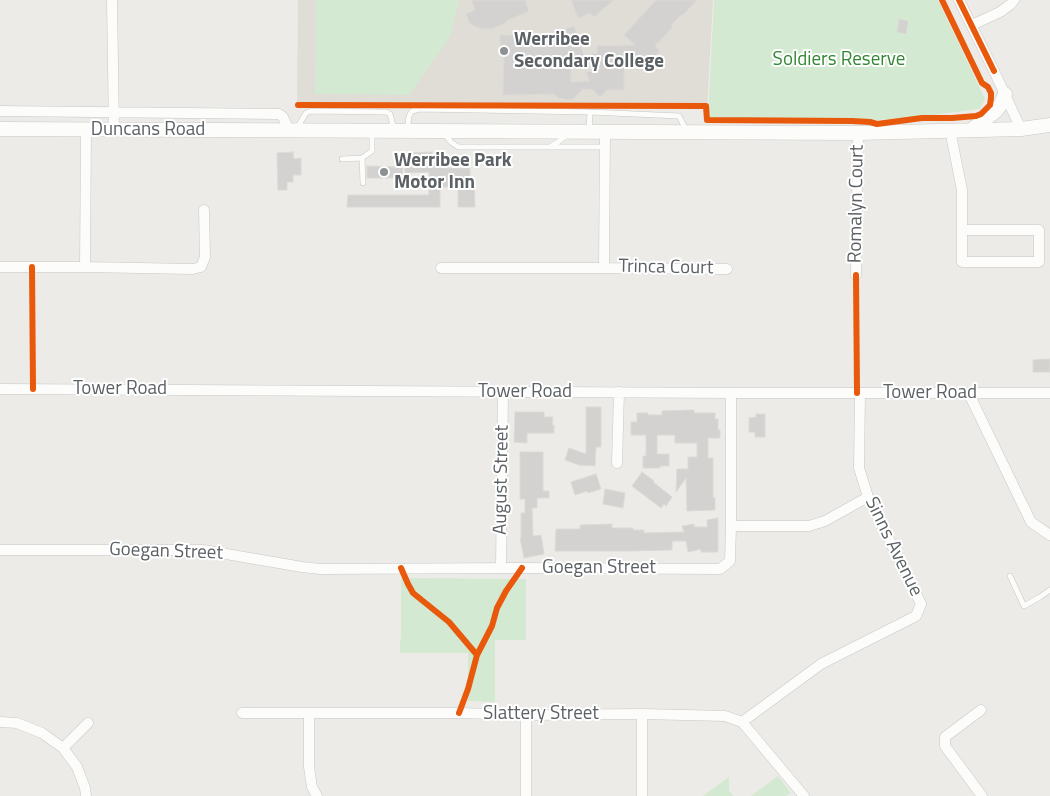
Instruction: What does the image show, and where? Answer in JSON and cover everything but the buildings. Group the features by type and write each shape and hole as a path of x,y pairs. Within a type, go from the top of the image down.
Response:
{"main road":[{"path":"970,130 996,111 1005,94"},
{"name":"Duncans Road","path":"0,129 858,133 1021,128 1050,125"}],"street":[{"path":"112,0 114,130"},
{"path":"959,0 1021,128"},
{"path":"972,25 1000,12 1014,0"},
{"path":"0,111 279,114 292,131"},
{"path":"86,130 86,267"},
{"path":"950,130 962,190 962,230 962,262 1039,262 1039,230 962,230"},
{"path":"604,268 605,132"},
{"name":"Romalyn Court","path":"856,275 858,133"},
{"path":"0,267 193,270 201,266 205,257 204,210"},
{"name":"Trinca Court","path":"441,268 727,269"},
{"name":"Tower Road","path":"0,389 1050,393"},
{"name":"August Street","path":"501,568 502,392"},
{"path":"617,463 619,392"},
{"name":"Goegan Street","path":"0,550 188,549 321,569 720,569 730,561 731,393"},
{"name":"Sinns Avenue","path":"742,722 821,664 916,616 921,604 868,498 859,468 860,393"},
{"path":"968,394 1031,522 1050,535"},
{"path":"731,526 809,526 825,521 868,498"},
{"path":"981,710 945,737 945,746 982,796"},
{"name":"Slattery Street","path":"242,712 526,715 642,714 725,716 742,722"},
{"path":"308,713 309,767 312,787 317,796"},
{"path":"642,714 642,796"},
{"path":"526,715 526,796"},
{"path":"0,722 17,723 26,726 42,733 64,748 77,767 86,796"},
{"path":"742,722 804,796"},
{"path":"64,748 88,723"}],"lane":[{"path":"292,131 306,114 311,111 386,112 390,114 401,131 412,111 419,109 590,112 679,116 687,132"},
{"path":"589,132 590,112"},
{"path":"342,159 362,158 372,151 372,131"},
{"path":"442,131 451,142 458,146 605,147"},
{"path":"545,147 558,142 571,132"},
{"path":"362,158 363,183"},
{"path":"1010,576 1024,606 1050,590"}],"shaded area":[{"name":"Werribee Secondary College","path":"298,0 713,0 707,109 297,103"}],"green space":[{"path":"316,0 459,0 450,37 409,95 315,94"},
{"name":"Soldiers Reserve","path":"714,0 938,0 985,99 980,109 878,120 708,118"},
{"path":"401,578 526,579 526,640 495,640 495,702 468,701 468,653 400,653"},
{"path":"778,776 791,793 786,796 751,796"},
{"path":"729,777 729,790 733,796 703,796"}],"cycle path":[{"path":"298,105 706,106 707,120 852,121 877,124 922,118 976,116 981,114 990,105 991,93 988,87 982,83 942,0"},
{"path":"959,0 994,71"},
{"path":"32,267 33,389"},
{"path":"856,275 857,393"},
{"path":"401,568 413,593 449,622 477,655"},
{"path":"459,713 477,655 492,626 497,608 522,568"}],"place":[{"name":"Werribee Secondary College","path":"504,51"},
{"name":"Werribee Park Motor Inn","path":"384,172"}]}
